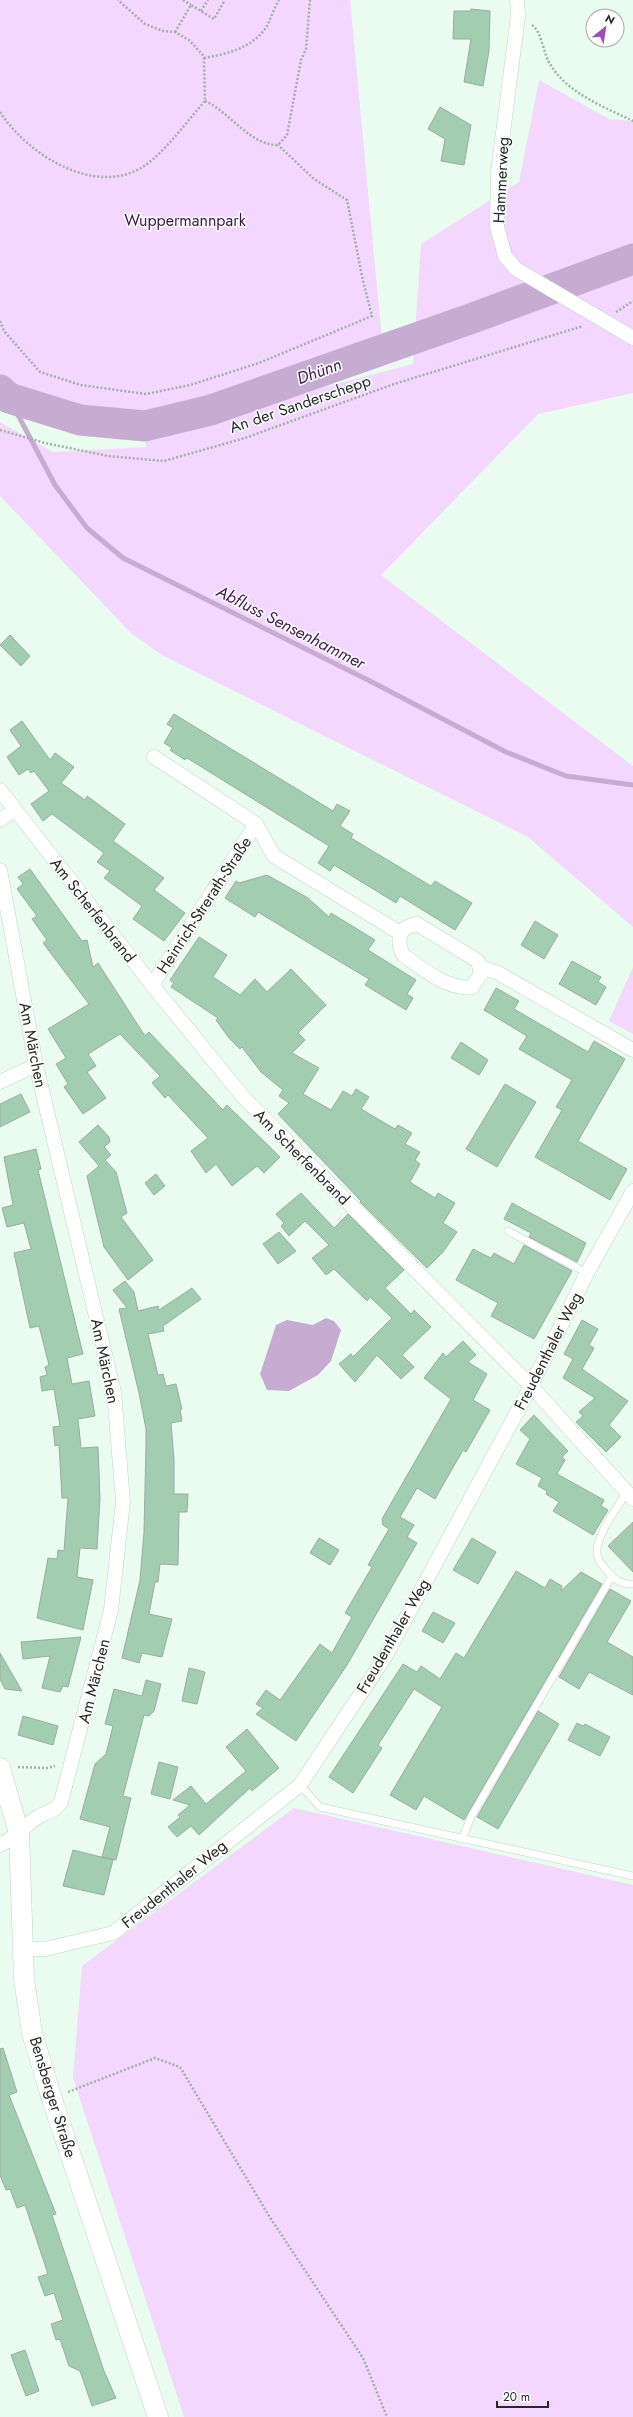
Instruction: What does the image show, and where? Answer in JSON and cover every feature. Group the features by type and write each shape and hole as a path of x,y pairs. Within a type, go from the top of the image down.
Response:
{"main road":[{"name":"Bensberger Straße","path":"1,1771 20,1833 24,1949 30,2020 52,2099 158,2417"}],"street":[{"name":"Hammerweg","path":"517,0 518,16 498,172 498,227 505,256 516,269 633,338"},
{"name":"Heinrich-Strerath-Straße","path":"154,758 256,824 274,856 400,933"},
{"name":"Am Scherfenbrand","path":"0,790 152,985 244,1098 531,1386 630,1496"},
{"path":"0,820 15,810"},
{"name":"Heinrich-Strerath-Straße","path":"152,985 256,824"},
{"name":"Am Märchen","path":"0,870 36,1065 114,1392 123,1502 112,1610 73,1762 59,1806 53,1812 39,1816 20,1833 0,1845"},
{"path":"481,967 481,974 472,987 459,988 403,955 398,940 400,933 410,925 417,924 473,956 481,967 498,973 633,1050"},
{"path":"0,1082 36,1065"},
{"name":"Freudenthaler Weg","path":"24,1949 45,1949 113,1933 300,1785 385,1657 531,1386 587,1272 633,1191"}],"lane":[{"path":"508,1231 587,1272"},
{"path":"630,1496 597,1546 597,1558 612,1576 620,1582 633,1584"},
{"path":"462,1839 484,1795 612,1576"},
{"path":"300,1785 320,1807 633,1876"}],"path":[{"path":"0,112 22,139 38,152 62,166 87,175 105,177 127,175 143,167 167,144 205,101 204,58 189,40 175,32 145,24 118,0"},
{"path":"183,0 214,19 225,0"},
{"path":"201,11 208,0"},
{"path":"204,58 228,53 257,38 267,26 279,0"},
{"path":"278,144 287,135 301,60 306,49 310,0"},
{"path":"175,32 191,5"},
{"path":"518,16 534,26 550,64 564,81 595,103 633,121"},
{"path":"0,321 4,332 40,372 81,385 146,394 190,385 260,363 372,316 363,281 347,200 314,179 278,144 258,140 217,107 205,101"},
{"name":"An der Sanderschepp","path":"0,430 45,443 108,456 164,461 245,438 394,384 603,320"},
{"path":"1,1771 21,1766 47,1768 73,1762"},
{"path":"52,2099 156,2058 180,2066 270,2216 363,2358 387,2417"}],"green space":[{"name":"Wuppermannpark","path":"0,0 350,0 383,351 198,410 92,427 0,377"},
{"path":"539,80 609,119 633,121 633,393 538,414 381,575 633,766 633,927 528,837 162,655 132,634 0,496 0,422 53,452 147,447 143,434 413,364 421,244 519,182"},
{"path":"633,967 633,1034 609,1021"},
{"path":"294,1808 633,1885 633,2417 184,2417 73,2078 82,1966"}],"shaded area":[{"path":"326,1318 334,1321 341,1330 331,1361 318,1375 289,1391 267,1390 260,1374 276,1325 287,1320 313,1325"}],"building":[{"path":"471,9 490,11 489,51 483,86 464,82 471,39 453,39 454,11 471,11"},
{"path":"440,107 471,125 464,165 441,161 445,139 428,129"},
{"path":"10,635 30,656 21,666 0,645"},
{"path":"174,714 333,811 337,804 350,811 340,826 353,834 351,838 431,886 435,881 472,903 455,930 400,896 396,903 334,865 330,871 318,863 329,846 187,758 185,760 170,750 172,748 164,743 173,728 167,724"},
{"path":"22,721 50,760 55,753 74,767 61,783 85,800 87,796 125,824 113,841 164,878 154,890 185,913 164,941 133,919 142,906 104,878 110,871 97,862 104,853 52,814 43,821 31,804 49,791 34,771 31,773 28,769 19,775 7,757 21,746 10,730"},
{"path":"30,869 82,941 87,940 93,967 98,963 145,1036 149,1032 223,1110 227,1105 280,1157 264,1173 257,1166 232,1186 216,1164 206,1173 191,1151 208,1138 168,1095 165,1098 152,1083 160,1076 120,1034 88,1054 96,1066 87,1072 106,1098 83,1114 64,1087 68,1084 56,1064 66,1058 48,1029 89,1004 43,943 47,940 32,919 37,916 17,889 23,884 18,877"},
{"path":"267,875 308,898 329,917 331,913 375,940 368,950 416,980 407,994 413,998 406,1010 365,985 369,979 258,912 255,917 225,898 236,881 239,883"},
{"path":"535,921 558,935 544,959 521,945"},
{"path":"199,937 227,955 213,977 240,995 255,979 267,992 291,969 326,1005 298,1033 305,1040 292,1053 319,1068 303,1094 331,1110 343,1091 352,1096 356,1089 369,1097 361,1109 395,1129 398,1125 412,1133 405,1144 420,1152 415,1160 420,1164 410,1182 435,1198 438,1193 455,1203 443,1223 457,1232 443,1252 427,1268 360,1202 361,1201 278,1114 289,1103 279,1096 283,1090 261,1072 242,1047 240,1049 229,1038 216,1020 218,1018 171,987 174,983 170,980"},
{"path":"572,961 601,977 598,982 606,987 596,1005 559,984"},
{"path":"496,988 519,1001 514,1009 588,1052 594,1041 625,1059 578,1141 627,1169 610,1200 535,1157 562,1110 556,1107 572,1080 519,1049 527,1036 484,1010"},
{"path":"461,1042 488,1060 479,1075 451,1058"},
{"path":"505,1084 536,1102 497,1167 466,1149"},
{"path":"21,1094 30,1112 0,1127 0,1104"},
{"path":"98,1125 109,1137 110,1142 104,1147 111,1155 105,1160 116,1172 127,1213 121,1217 153,1260 128,1280 104,1247 87,1176 99,1166 79,1142"},
{"path":"36,1149 41,1169 38,1170 83,1354 67,1358 72,1384 89,1381 95,1416 78,1419 81,1448 98,1447 100,1499 97,1549 80,1548 77,1577 93,1580 83,1630 37,1618 48,1558 57,1559 58,1550 64,1551 68,1498 62,1498 59,1445 55,1446 53,1427 60,1426 54,1389 42,1391 40,1377 47,1375 45,1367 49,1365 39,1326 30,1328 14,1253 31,1249 24,1223 7,1227 2,1208 13,1205 4,1157"},
{"path":"156,1174 165,1186 154,1195 145,1183"},
{"path":"301,1193 334,1228 348,1214 404,1270 385,1288 411,1314 414,1310 431,1327 402,1355 414,1367 401,1379 377,1355 355,1382 339,1364 351,1354 353,1357 392,1318 370,1297 367,1301 334,1269 326,1275 312,1258 329,1245 305,1221 289,1236 281,1226 284,1223 276,1214"},
{"path":"512,1203 586,1243 577,1262 529,1237 531,1233 504,1219"},
{"path":"279,1232 296,1251 278,1264 263,1244"},
{"path":"524,1245 572,1271 534,1339 491,1316 498,1303 456,1280 473,1249 491,1258 494,1253 514,1264"},
{"path":"125,1281 134,1292 138,1311 158,1306 159,1310 192,1288 201,1299 163,1326 164,1331 148,1334 158,1375 163,1374 166,1386 176,1384 182,1409 180,1409 182,1421 171,1423 174,1460 174,1494 188,1494 187,1512 179,1512 178,1565 160,1564 158,1582 155,1582 149,1614 172,1619 162,1657 142,1653 139,1663 122,1658 140,1580 144,1532 146,1445 146,1429 139,1393 119,1309 127,1308 113,1290"},
{"path":"582,1320 598,1329 589,1345 594,1348 582,1369 628,1401 609,1425 621,1437 606,1452 576,1422 583,1416 579,1412 595,1398 563,1378 573,1359 564,1354"},
{"path":"463,1341 476,1355 468,1362 487,1374 473,1400 490,1410 466,1452 463,1450 435,1499 417,1488 400,1517 414,1525 407,1537 417,1543 347,1665 296,1741 256,1714 263,1708 256,1704 266,1690 280,1700 320,1644 332,1653 352,1617 345,1613 372,1567 368,1565 389,1529 383,1525 382,1519 451,1399 424,1378 443,1353 446,1357"},
{"path":"534,1415 568,1451 562,1457 565,1460 557,1474 604,1500 601,1506 608,1510 593,1535 553,1511 559,1502 546,1494 547,1491 538,1486 542,1478 516,1464 530,1439 520,1430"},
{"path":"633,1522 633,1572 608,1546"},
{"path":"319,1538 339,1550 330,1565 310,1553"},
{"path":"472,1538 496,1552 478,1584 453,1570"},
{"path":"516,1571 545,1588 550,1579 562,1586 561,1591 581,1572 602,1584 464,1820 424,1796 416,1810 390,1795 442,1707 414,1689 378,1745 382,1748 353,1793 329,1777 403,1664 417,1672 421,1666 440,1679 456,1653 464,1658"},
{"path":"610,1589 631,1601 607,1642 633,1657 633,1695 589,1672 579,1689 559,1677"},
{"path":"433,1612 455,1623 443,1643 422,1631"},
{"path":"81,1637 68,1687 63,1686 60,1692 42,1688 50,1656 23,1659 21,1642"},
{"path":"0,1653 22,1691 5,1689 0,1679"},
{"path":"189,1668 205,1672 197,1704 182,1701"},
{"path":"146,1680 161,1684 154,1711 149,1716 144,1715 123,1796 131,1798 116,1860 102,1857 110,1827 80,1819 95,1764 106,1754 113,1726 105,1724 114,1689 142,1696"},
{"path":"538,1711 559,1724 498,1829 477,1817"},
{"path":"23,1716 58,1726 53,1745 18,1735"},
{"path":"577,1723 583,1726 585,1724 610,1737 600,1756 568,1740"},
{"path":"247,1729 279,1768 252,1791 250,1788 199,1835 191,1826 177,1837 168,1827 180,1817 178,1815 190,1805 173,1800 191,1786 206,1804 246,1771 226,1747"},
{"path":"159,1762 178,1767 170,1799 151,1794"},
{"path":"73,1850 113,1860 104,1895 63,1886"},
{"path":"3,2048 17,2092 9,2095 56,2214 52,2215 104,2371 116,2398 92,2406 80,2371 69,2366 60,2339 56,2340 51,2324 63,2320 54,2293 45,2296 38,2277 48,2274 25,2205 17,2208 10,2189 6,2190 0,2175 0,2049"},
{"path":"25,2350 39,2391 26,2396 11,2355"}],"waterway":[{"name":"Dhünn","path":"0,390 9,398 80,420 145,426 211,410 470,319 633,259"},
{"name":"Abfluss Sensenhammer","path":"9,398 55,485 87,528 123,558 370,681 506,752 566,776 633,785"}]}
